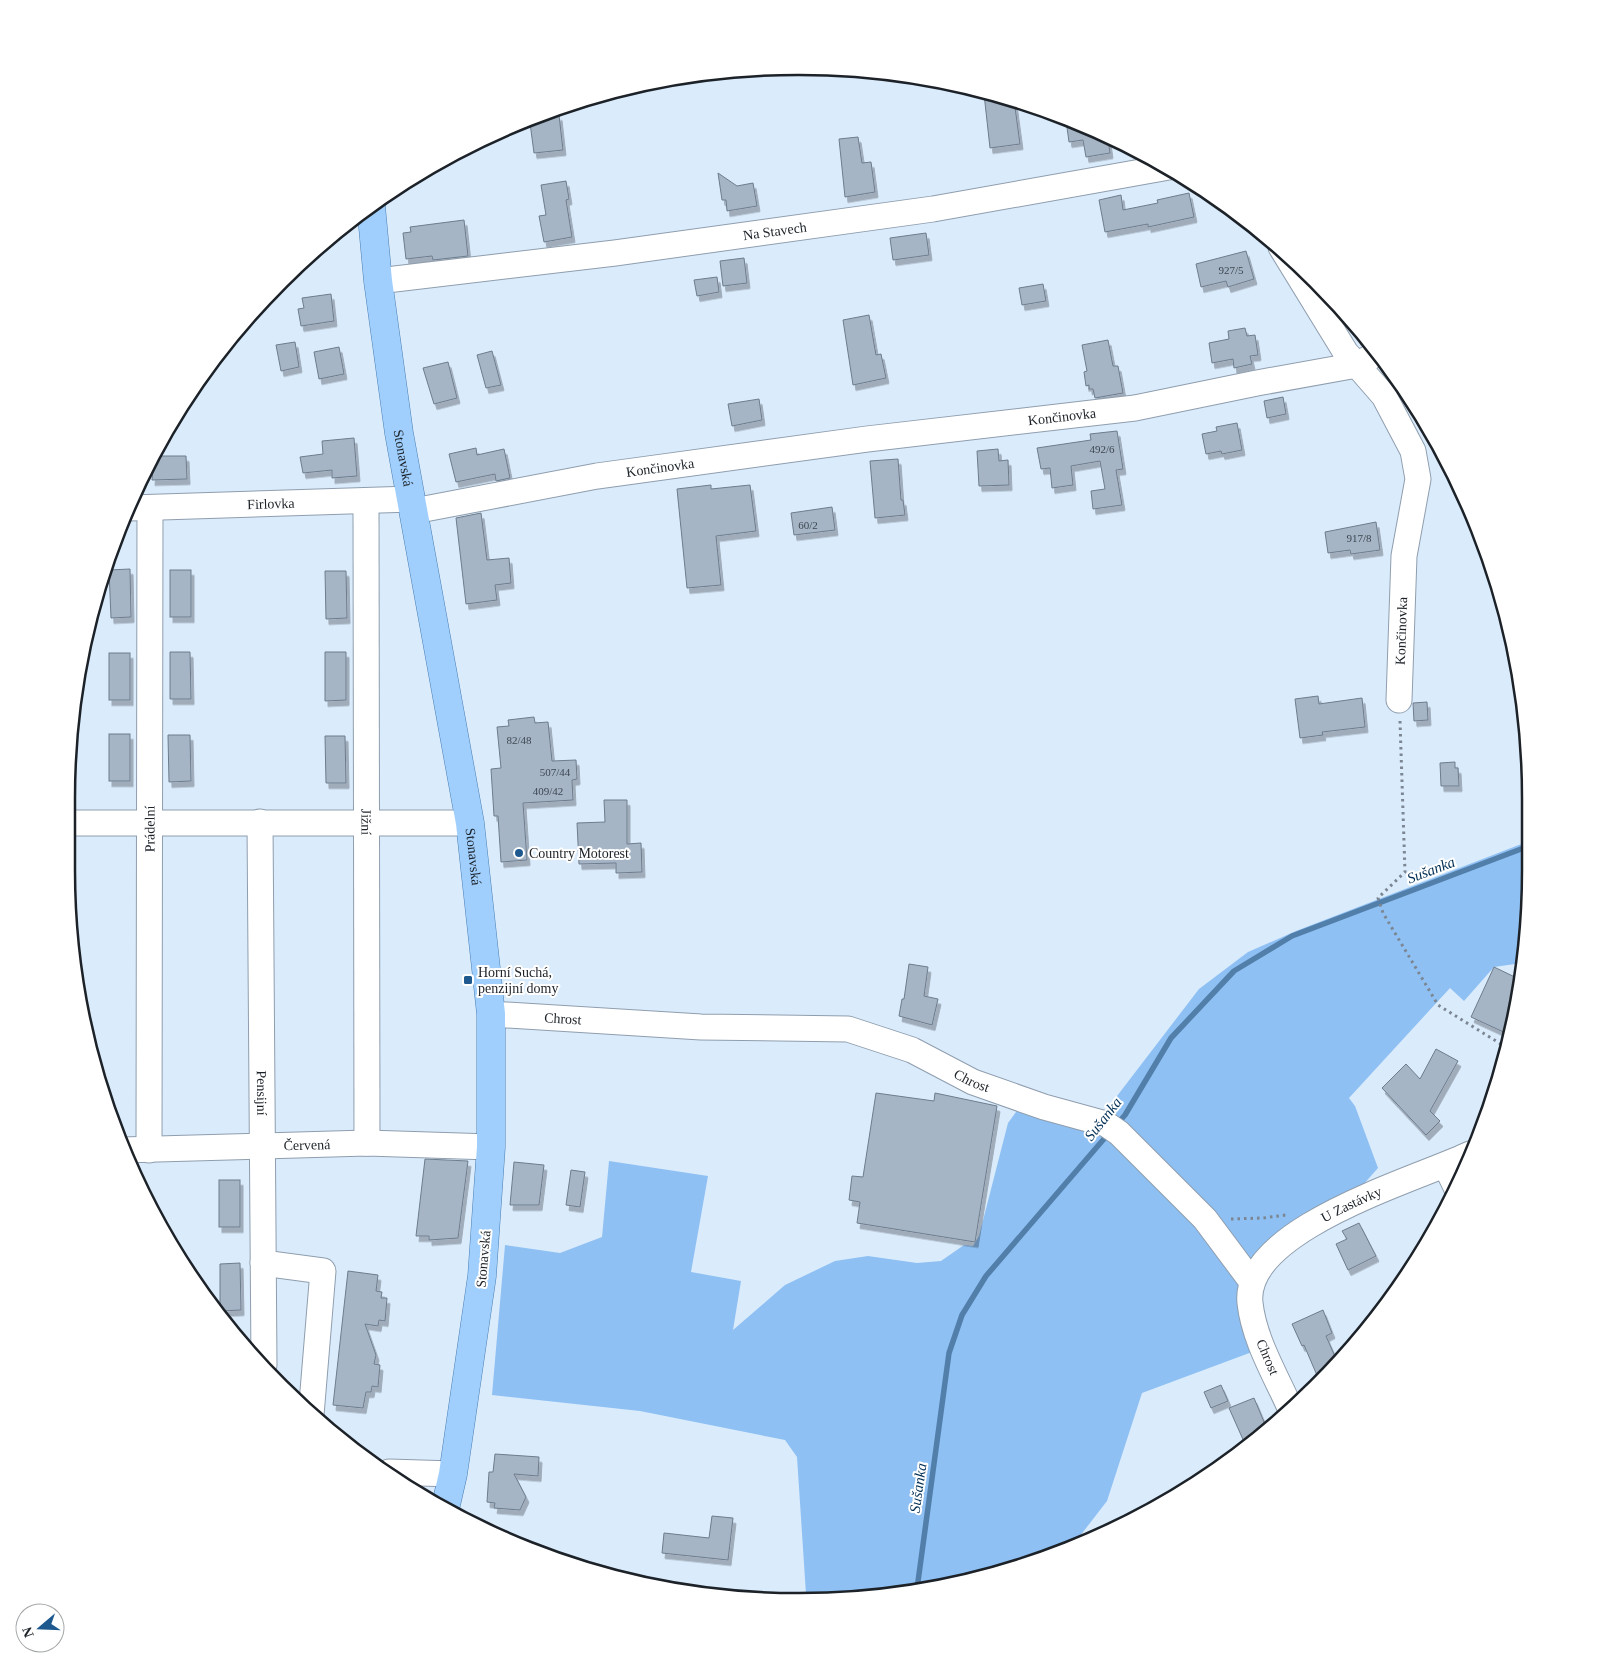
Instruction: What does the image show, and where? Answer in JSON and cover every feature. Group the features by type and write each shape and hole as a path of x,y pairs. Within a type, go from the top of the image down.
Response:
{"main road":[{"name":"Stonavská","path":"372,215 378,282 399,433 470,823 491,1014 491,1147 482,1276 453,1474 447,1501"}],"street":[{"name":"Na Stavech","path":"378,282 615,253 933,209 1155,169"},
{"path":"1299,277 1346,353 1357,365 1371,357"},
{"name":"Končinovka","path":"413,505 597,476 867,440 1135,408 1357,365 1384,396 1413,451 1418,479 1404,556 1399,700"},
{"name":"Firlovka","path":"140,508 366,502 413,505"},
{"name":"Jižní","path":"366,502 368,822 366,1143"},
{"name":"Prádelní","path":"140,508 149,824 149,1150"},
{"name":"Pensijní","path":"260,822 264,1356"},
{"path":"75,823 470,823"},
{"name":"Chrost","path":"491,1014 701,1028 848,1029 912,1050 973,1082 1112,1129 1205,1220 1252,1282 1250,1302 1257,1332 1288,1402"},
{"name":"Červená","path":"132,1150 261,1144 366,1143 491,1147"},
{"name":"U Zastávky","path":"1252,1282 1261,1265 1284,1245 1327,1215 1381,1190 1446,1166 1461,1158"},
{"path":"1446,1166 1452,1178"},
{"path":"263,1263 323,1271 312,1404"},
{"path":"399,1472 453,1474"}],"path":[{"path":"1399,700 1405,872 1378,898 1383,913 1438,1005 1500,1044"},
{"path":"1205,1220 1263,1218 1292,1214"}],"shaded area":[{"path":"1522,844 1520,917 1516,964 1494,967 1464,1001 1450,988 1349,1098 1355,1106 1378,1168 1354,1195 1264,1250 1252,1352 1142,1393 1107,1501 1080,1536 1031,1555 940,1579 893,1587 806,1593 797,1457 785,1440 640,1411 492,1395 505,1245 560,1253 602,1237 609,1161 708,1176 691,1272 741,1281 733,1330 785,1285 835,1261 868,1256 917,1263 941,1261 964,1245 973,1246 979,1236 1008,1123 1019,1108 1104,1113 1199,989 1248,952 1296,931"}],"building":[{"path":"985,100 1015,108 1020,144 990,148"},
{"path":"559,116 563,150 534,153 530,127"},
{"path":"1067,127 1109,146 1110,153 1086,157 1083,140 1069,142"},
{"path":"858,137 862,163 871,162 875,192 845,197 839,139"},
{"path":"718,173 737,186 753,183 757,206 727,211 726,200 722,200"},
{"path":"566,181 569,199 566,200 572,237 544,242 539,216 546,215 541,185"},
{"path":"1189,193 1194,217 1148,227 1148,224 1105,232 1099,200 1121,195 1123,210 1158,203 1157,200"},
{"path":"464,220 468,256 433,260 432,256 406,259 403,233 411,232 410,227"},
{"path":"926,233 929,255 893,260 890,238"},
{"path":"1246,251 1254,279 1228,287 1226,281 1201,287 1196,264"},
{"path":"744,258 747,283 723,286 720,261"},
{"path":"717,277 719,292 697,296 694,280"},
{"path":"1043,284 1046,301 1022,305 1019,288"},
{"path":"331,294 334,321 301,326 298,309 304,308 302,298"},
{"path":"869,315 876,355 881,354 886,378 853,385 843,320"},
{"path":"1245,328 1247,336 1255,335 1258,355 1250,356 1252,364 1234,368 1233,359 1212,363 1209,343 1229,339 1228,331"},
{"path":"1108,340 1113,366 1118,366 1123,393 1095,398 1093,389 1089,389 1089,385 1086,386 1084,372 1087,371 1082,345"},
{"path":"295,342 299,367 281,371 276,345"},
{"path":"339,347 344,374 319,379 314,352"},
{"path":"492,351 501,385 486,388 477,355"},
{"path":"448,362 457,398 434,404 423,368"},
{"path":"1283,397 1286,414 1267,418 1264,401"},
{"path":"759,399 762,420 732,426 728,404"},
{"path":"1237,423 1242,450 1222,454 1221,451 1206,454 1202,434 1217,431 1216,427"},
{"path":"1117,431 1123,469 1116,470 1122,505 1093,509 1091,491 1105,489 1100,461 1071,466 1073,485 1052,488 1050,468 1041,469 1037,448 1091,440 1090,434"},
{"path":"354,438 357,476 332,478 332,470 303,473 300,457 323,454 322,441"},
{"path":"476,448 477,455 504,449 510,478 496,481 495,474 456,482 449,454"},
{"path":"998,449 999,461 1008,460 1009,485 979,486 977,451"},
{"path":"162,456 186,456 187,479 152,480 152,474"},
{"path":"898,459 901,500 903,500 905,515 875,518 870,461"},
{"path":"711,485 711,489 750,485 756,531 716,536 721,585 687,588 677,489"},
{"path":"832,507 835,530 794,535 791,513"},
{"path":"481,513 487,560 509,558 511,583 495,585 497,600 466,604 456,518"},
{"path":"1376,522 1380,550 1351,554 1350,550 1328,553 1325,532"},
{"path":"130,569 131,617 111,618 109,579 112,570"},
{"path":"170,570 191,570 191,617 170,617"},
{"path":"325,571 346,571 347,618 326,619"},
{"path":"170,652 190,652 191,699 170,699"},
{"path":"325,652 346,652 346,700 325,701"},
{"path":"109,653 130,653 130,700 109,700"},
{"path":"1318,696 1319,704 1362,698 1365,727 1322,732 1323,735 1300,738 1295,699"},
{"path":"1427,702 1428,720 1414,721 1413,703"},
{"path":"534,717 535,723 548,722 552,761 576,760 577,779 572,780 573,800 523,803 527,860 501,862 498,816 494,816 491,769 501,768 497,727 509,726 508,720"},
{"path":"109,734 130,734 130,781 109,781"},
{"path":"168,735 190,735 191,781 169,782"},
{"path":"325,736 345,736 346,783 326,783"},
{"path":"1455,762 1455,768 1458,768 1459,786 1441,786 1440,763"},
{"path":"604,800 627,800 627,844 641,843 642,872 616,873 616,863 579,864 577,823 605,822"},
{"path":"909,964 928,967 924,996 938,999 932,1025 899,1016 902,999 904,999"},
{"path":"1494,967 1514,977 1503,1032 1471,1017"},
{"path":"1436,1049 1458,1061 1430,1111 1440,1121 1426,1135 1382,1088 1406,1064 1420,1079"},
{"path":"876,1093 934,1101 935,1093 997,1106 975,1242 857,1223 860,1202 849,1200 852,1176 863,1177"},
{"path":"425,1159 468,1161 458,1238 429,1240 429,1236 416,1236"},
{"path":"514,1162 544,1165 539,1205 510,1205"},
{"path":"571,1170 585,1172 580,1207 566,1205"},
{"path":"219,1180 240,1180 240,1227 219,1227"},
{"path":"1359,1223 1376,1256 1348,1270 1336,1244 1347,1239 1342,1231"},
{"path":"240,1263 241,1310 226,1311 220,1303 220,1264"},
{"path":"348,1271 378,1275 376,1291 382,1292 381,1298 387,1298 385,1321 379,1320 378,1326 365,1324 376,1355 374,1364 380,1365 378,1387 372,1386 371,1392 366,1392 363,1408 333,1405"},
{"path":"1323,1310 1332,1333 1326,1336 1334,1355 1316,1374 1304,1345 1302,1346 1292,1324"},
{"path":"1221,1385 1228,1401 1211,1408 1204,1392"},
{"path":"1254,1398 1264,1423 1243,1440 1229,1408"},
{"path":"495,1454 539,1457 538,1476 514,1474 526,1497 520,1510 494,1508 495,1503 487,1502 489,1472 493,1472"},
{"path":"712,1516 733,1518 728,1560 662,1553 664,1533 709,1538"}],"waterway":[{"name":"Sušanka","path":"1117,1124 1125,1115 1171,1038 1234,971 1292,936 1522,849"},
{"name":"Sušanka","path":"918,1583 949,1353 962,1315 986,1276 1109,1133"}],"place":[{"name":"Country Motorest","path":"519,853"},
{"name":"Horní Suchá, penzijní domy","path":"468,980"}]}
